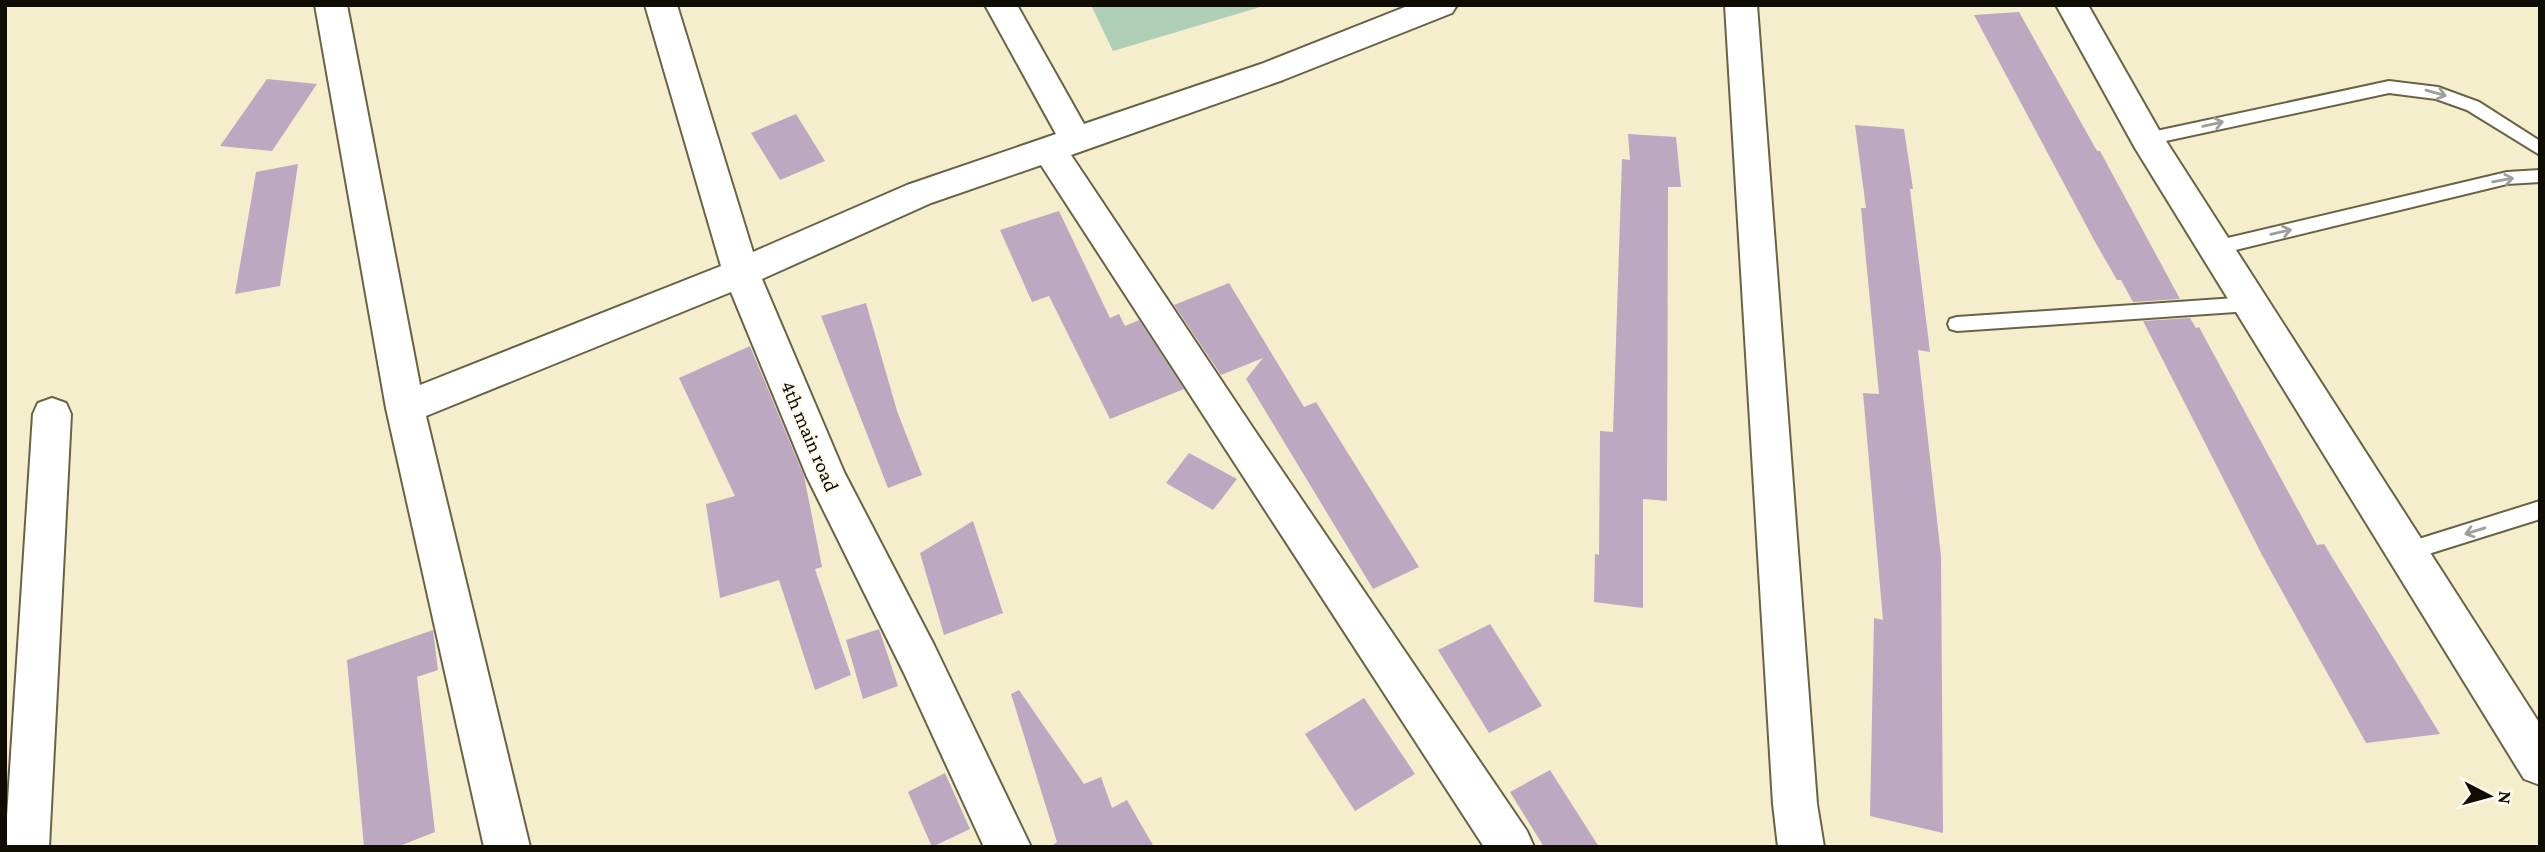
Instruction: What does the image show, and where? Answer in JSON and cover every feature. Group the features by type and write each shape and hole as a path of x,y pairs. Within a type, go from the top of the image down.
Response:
{"street":[{"path":"331,5 405,408 507,847"},
{"name":"4th main road","path":"661,5 741,273 827,477 919,659 1008,847"},
{"path":"1001,5 1062,145 1231,429 1511,847"},
{"path":"405,408 741,273 919,194 1272,72 1441,5"},
{"path":"1741,5 1770,469 1795,804 1801,847"},
{"path":"2072,5 2147,139 2540,764"},
{"path":"26,847 52,414"}],"lane":[{"path":"2147,139 2389,87 2438,93 2473,106 2540,149"},
{"path":"2215,247 2507,178 2540,176"},
{"path":"1958,324 2250,304"},
{"path":"2406,552 2540,510"}],"green space":[{"path":"1091,5 1267,5 1113,51"}],"building":[{"path":"2019,12 2097,151 2100,151 2180,299 2133,302 2094,240 1974,15"},
{"path":"267,79 317,84 272,151 220,146"},
{"path":"796,114 825,161 780,180 751,133"},
{"path":"1855,125 1904,129 1913,189 1910,189 1930,352 1918,350 1941,556 1943,833 1870,816 1874,618 1883,620 1863,393 1879,394 1861,208 1866,208"},
{"path":"1628,134 1676,137 1681,187 1668,187 1667,501 1643,499 1643,608 1594,602 1595,554 1599,555 1600,431 1613,432 1622,159 1630,160"},
{"path":"298,164 280,286 235,294 256,172"},
{"path":"1059,211 1110,318 1119,314 1125,326 1139,320 1184,389 1110,419 1049,296 1032,302 1000,230"},
{"path":"1229,283 1304,407 1316,402 1419,567 1373,589 1246,379 1263,358 1221,375 1174,305"},
{"path":"866,303 897,411 922,475 888,488 821,316"},
{"path":"2190,318 2196,328 2199,327 2317,545 2324,544 2440,734 2366,743 2262,555 2143,321"},
{"path":"750,346 804,476 822,567 815,569 851,675 815,690 779,580 720,598 706,504 735,496 679,378"},
{"path":"1189,453 1237,479 1213,510 1166,483"},
{"path":"973,521 1003,613 944,635 920,553"},
{"path":"1490,624 1542,706 1489,733 1438,650"},
{"path":"879,629 898,686 863,699 846,640"},
{"path":"433,630 438,670 417,677 435,832 397,847 364,847 347,660"},
{"path":"1019,690 1084,784 1101,777 1112,808 1127,800 1154,847 1050,847 1057,842 1011,694"},
{"path":"1364,698 1415,774 1355,811 1305,734"},
{"path":"1550,770 1599,847 1544,847 1510,792"},
{"path":"945,773 970,829 932,847 908,792"}]}
